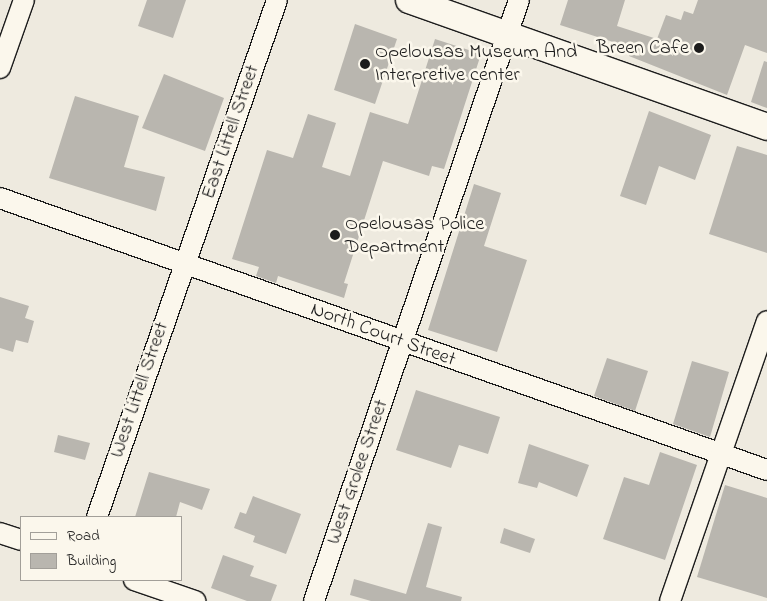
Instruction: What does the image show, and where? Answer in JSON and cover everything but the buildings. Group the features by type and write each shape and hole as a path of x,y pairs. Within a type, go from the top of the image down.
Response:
{"main road":[{"path":"409,0 767,127"}],"street":[{"path":"0,68 24,0"},
{"name":"East Littell Street","path":"183,263 277,0"},
{"name":"West Grolee Street","path":"314,601 404,343 519,0"},
{"name":"North Court Street","path":"0,198 404,343 767,470"},
{"name":"West Littell Street","path":"97,516 183,263"},
{"path":"670,601 767,321"},
{"path":"0,533 20,540"},
{"path":"137,581 195,601"}],"place":[{"name":"Breen Cafe","path":"699,48"},
{"name":"Opelousas Museum And Interpretive center","path":"365,64"},
{"name":"Opelousas Police Department","path":"335,235"}]}
